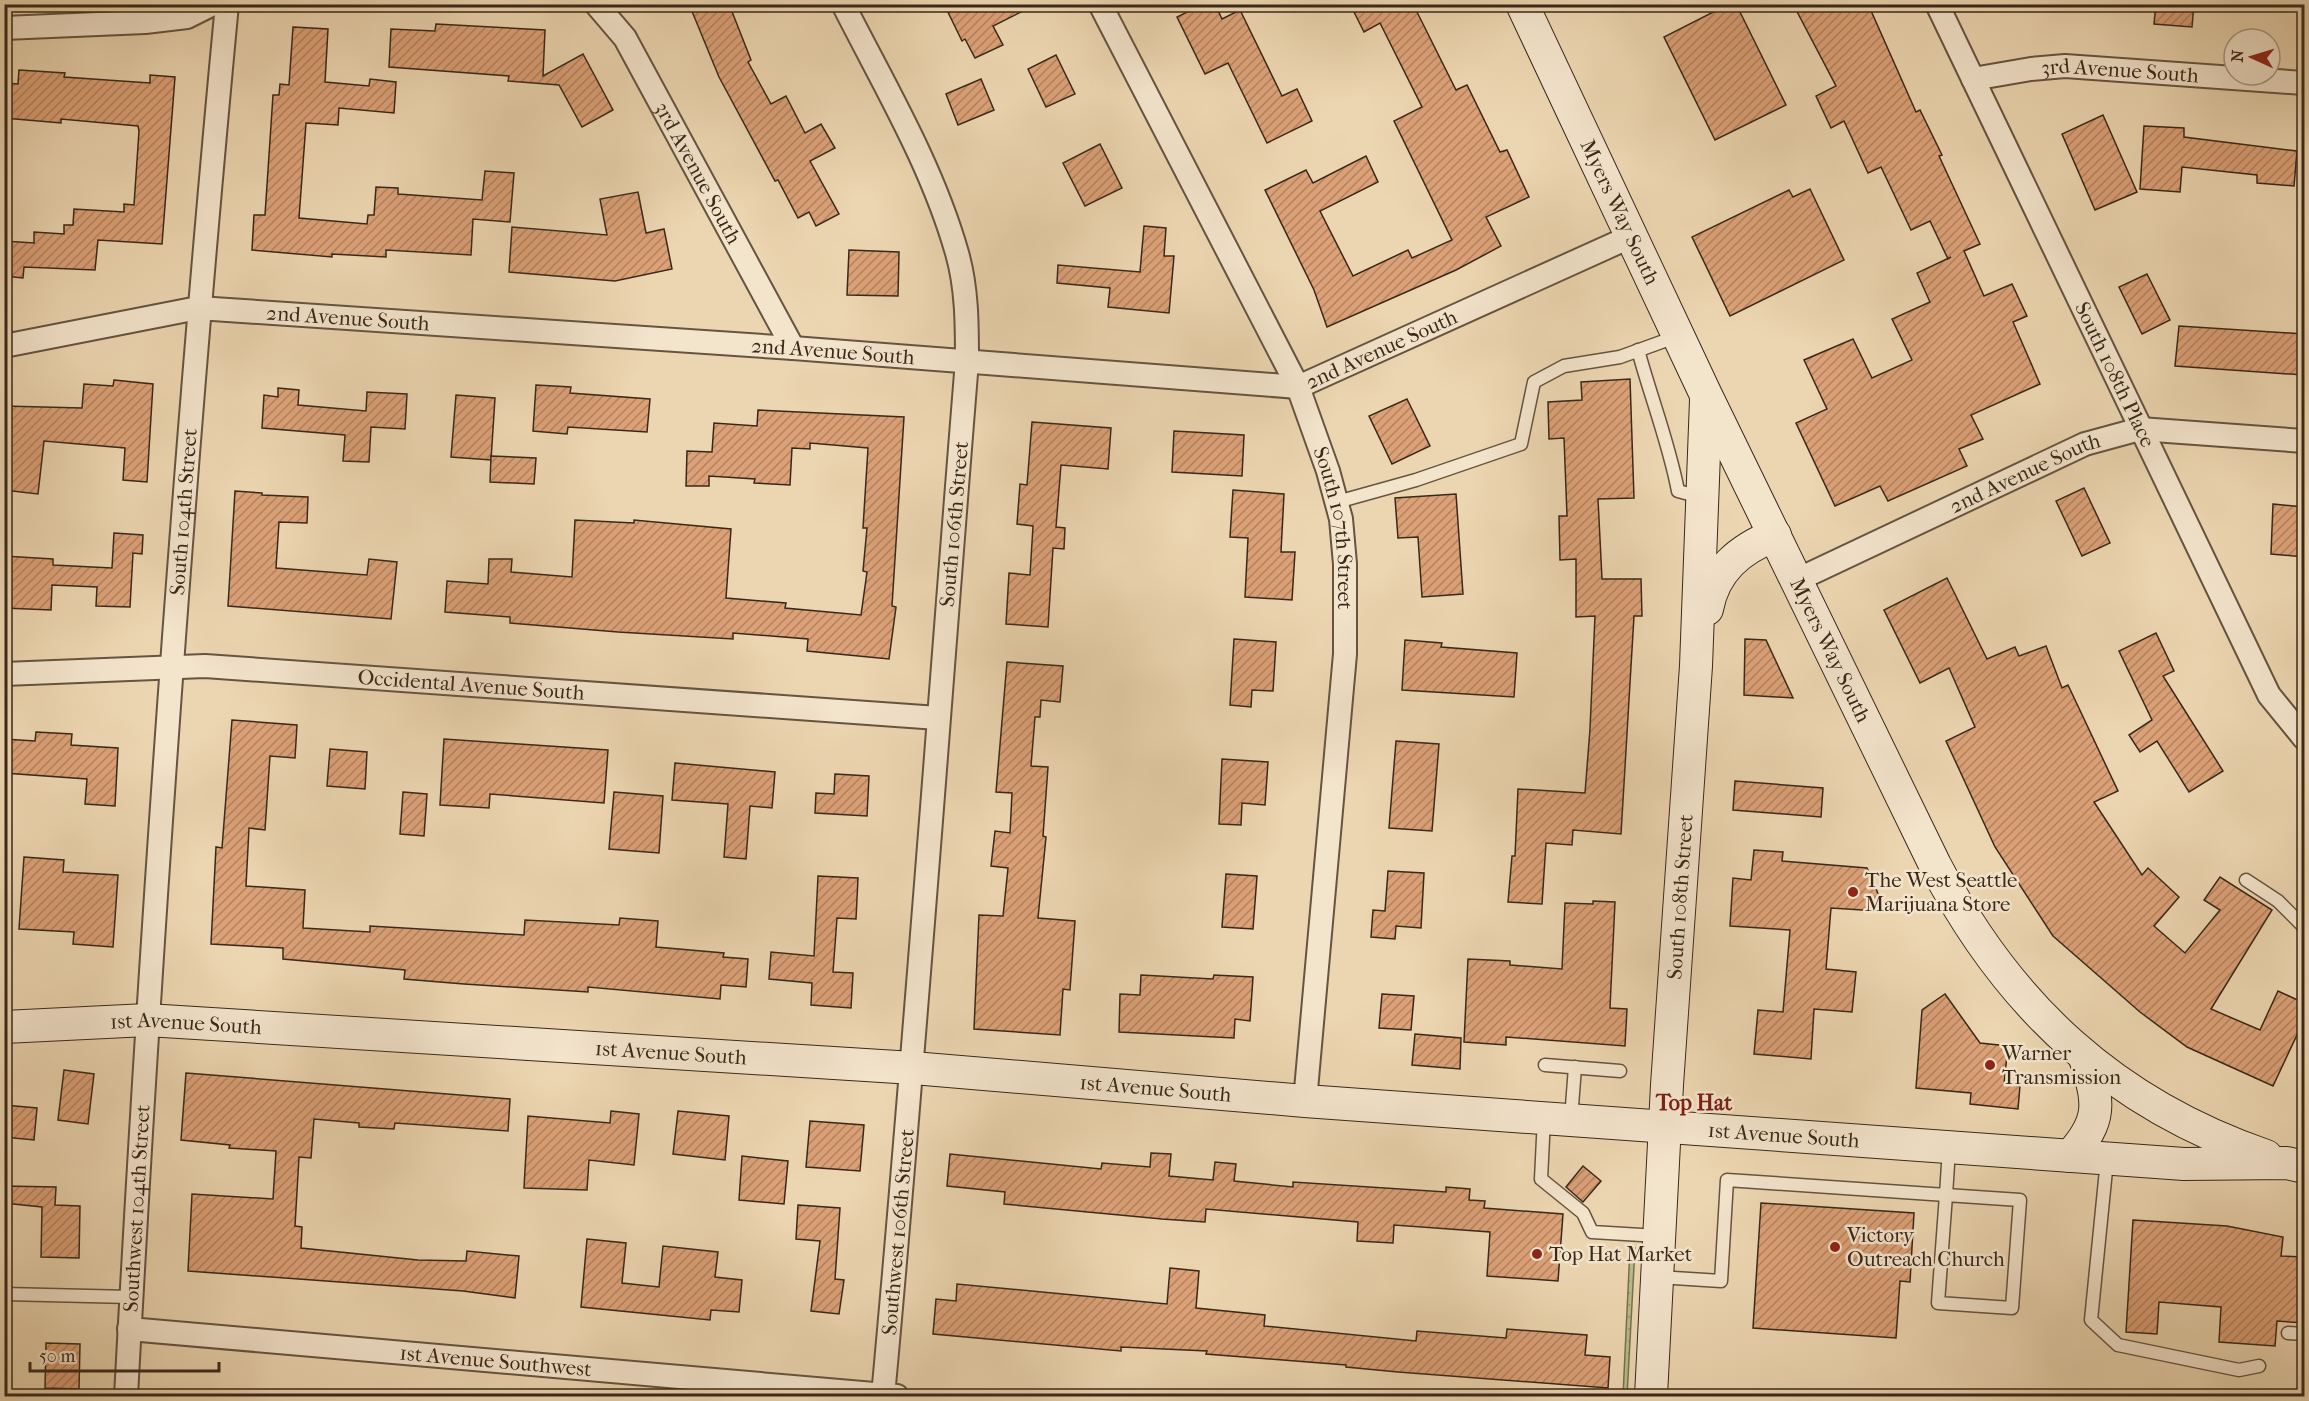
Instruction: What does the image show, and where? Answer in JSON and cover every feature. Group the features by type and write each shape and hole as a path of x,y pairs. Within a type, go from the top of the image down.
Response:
{"street":[{"path":"4,28 145,22 187,17 213,4"},
{"name":"South 104th Street","path":"147,1020 198,308 227,4"},
{"name":"3rd Avenue South","path":"596,4 625,38 793,348"},
{"name":"South 106th Street","path":"843,4 931,179 957,254 967,309 967,361 913,1068"},
{"name":"South 107th Street","path":"1100,4 1298,387 1337,502 1346,564 1345,654 1305,1101"},
{"name":"Myers Way South","path":"1522,4 1706,396 1960,910 2000,970 2026,1001 2085,1058 2151,1105 2226,1142 2299,1162"},
{"name":"South 108th Place","path":"1937,4 2270,695 2304,738"},
{"name":"3rd Avenue South","path":"1973,79 2065,66 2304,83"},
{"name":"2nd Avenue South","path":"4,345 198,308 793,348 1298,387 1632,237"},
{"name":"South 108th Street","path":"1651,1396 1665,1128 1696,666 1706,396"},
{"name":"2nd Avenue South","path":"1797,580 2085,444 2140,429 2304,441"},
{"name":"South 108th Street","path":"1696,666 1709,597 1721,571 1733,558 1752,544 1775,535"},
{"name":"Occidental Avenue South","path":"4,674 205,666 938,718"},
{"name":"1st Avenue South","path":"4,1027 147,1020 913,1068 1305,1101 2107,1159 2184,1164 2299,1162"},
{"name":"Southwest 104th Street","path":"126,1396 147,1020"},
{"path":"2070,1156 2086,1140 2095,1121 2097,1103 2085,1058"},
{"name":"Southwest 106th Street","path":"888,1396 913,1068"},
{"name":"1st Avenue Southwest","path":"129,1329 888,1396"}],"lane":[{"path":"1337,502 1416,480 1521,444 1534,382 1564,366 1620,357 1678,336"},
{"path":"1638,350 1654,411 1671,454 1678,491 1702,498"},
{"path":"2246,880 2278,901 2304,927"},
{"path":"1545,1065 1620,1071"},
{"path":"1575,1067 1541,1179 1583,1213 1592,1232 1659,1236"},
{"path":"1657,1277 1721,1281 1727,1180 1946,1195 2020,1200 2012,1308 1938,1303 1946,1195 1949,1148"},
{"path":"2107,1159 2091,1320 2118,1345 2239,1370 2259,1365"},
{"path":"4,1294 131,1297"},
{"path":"2288,1333 2304,1334"}],"green space":[{"path":"1630,1248 1635,1248 1627,1396 1623,1396"}],"building":[{"path":"689,4 729,4 751,60 748,62 771,104 786,96 805,133 821,124 835,148 810,161 839,214 816,226 809,212 798,218 778,180 775,181 719,77"},
{"path":"944,4 1037,4 993,26 1003,45 975,58 965,39 962,41"},
{"path":"1203,4 1215,4 1222,19 1240,10 1282,96 1297,89 1312,121 1267,143 1228,63 1205,74 1177,17"},
{"path":"1350,4 1416,4 1414,6 1456,90 1467,85 1500,152 1507,150 1529,197 1486,217 1501,246 1456,270 1327,327 1314,290 1265,190 1306,170 1313,183 1366,156 1378,182 1320,211 1353,276 1408,250 1412,258 1452,240 1394,121 1422,107 1380,23 1364,32"},
{"path":"1729,4 1736,4 1786,105 1715,140 1664,37"},
{"path":"1793,4 1868,4 1916,112 1920,110 1942,155 1939,156 1980,244 1964,251 1984,296 2012,284 2027,316 2013,322 2040,384 1971,415 1983,439 1959,449 1967,466 1888,501 1880,486 1835,506 1796,423 1827,409 1804,360 1853,339 1872,378 1912,360 1892,319 1930,302 1917,273 1948,259 1930,221 1911,230 1881,167 1868,173 1844,121 1831,128 1816,96 1836,86"},
{"path":"2156,4 2194,4 2192,27 2154,24"},
{"path":"436,24 545,30 543,76 583,54 613,110 582,127 559,85 508,81 509,76 389,67 391,29 435,31"},
{"path":"293,27 328,29 325,82 369,86 370,79 396,82 394,113 339,108 338,125 306,123 299,218 367,224 368,215 374,215 376,187 398,188 398,194 482,200 485,171 514,173 510,222 473,219 471,255 386,250 386,257 332,254 332,257 252,250 254,215 265,215 273,95 279,95 280,84 289,85"},
{"path":"1056,55 1075,94 1046,107 1028,69"},
{"path":"19,70 65,73 64,77 150,83 150,75 175,77 162,244 98,240 95,270 24,267 23,278 4,276 4,241 34,243 34,232 64,234 64,225 73,225 74,209 124,212 124,204 134,205 138,126 61,119 61,123 4,118 4,83 18,84"},
{"path":"981,79 994,110 958,125 946,94"},
{"path":"2103,115 2137,192 2095,210 2062,134"},
{"path":"2144,126 2184,128 2184,137 2297,151 2294,186 2257,183 2257,175 2182,167 2180,192 2140,189"},
{"path":"1100,144 1122,188 1085,206 1063,163"},
{"path":"1810,189 1844,260 1730,316 1692,237 1789,190 1793,197"},
{"path":"638,192 646,233 664,229 672,269 615,281 509,272 512,227 607,235 600,199"},
{"path":"1144,226 1166,228 1164,256 1174,256 1169,313 1108,307 1110,288 1057,283 1058,265 1140,272"},
{"path":"849,250 899,252 898,296 847,295"},
{"path":"2147,274 2170,320 2142,334 2119,287"},
{"path":"2179,326 2304,334 2304,375 2175,366"},
{"path":"1630,379 1634,498 1598,499 1602,579 1641,579 1642,616 1634,616 1621,834 1573,830 1572,845 1546,843 1542,904 1508,902 1512,856 1515,856 1518,789 1585,793 1595,616 1576,617 1576,559 1560,560 1559,516 1567,516 1564,438 1549,439 1548,402 1582,400 1581,382"},
{"path":"114,380 153,384 147,482 123,480 125,448 44,441 38,494 4,490 10,439 4,439 4,406 82,408 84,384 113,386"},
{"path":"536,385 571,387 570,393 650,399 647,432 568,427 567,434 533,431"},
{"path":"278,388 299,390 298,405 366,411 367,392 407,394 405,429 371,427 369,462 343,461 345,435 262,428 264,395 278,397"},
{"path":"456,395 495,398 491,460 451,457"},
{"path":"1407,399 1430,446 1392,464 1369,416"},
{"path":"758,410 904,417 892,606 896,607 889,659 807,651 808,639 733,633 733,639 618,632 510,623 510,617 445,612 447,581 488,584 489,559 512,559 511,572 572,577 575,520 634,523 634,520 731,529 726,598 786,603 785,608 861,615 867,572 863,571 867,528 863,528 868,448 810,443 810,449 792,448 790,485 754,483 755,479 709,476 709,486 686,486 687,451 712,452 714,423 757,426"},
{"path":"1032,422 1111,428 1108,469 1061,465 1056,527 1065,528 1064,549 1053,548 1048,627 1006,624 1009,573 1030,575 1033,526 1017,524 1020,484 1027,485"},
{"path":"1174,431 1244,435 1242,476 1172,472"},
{"path":"491,456 536,458 534,484 490,482"},
{"path":"2084,488 2110,543 2082,556 2056,501"},
{"path":"1233,490 1284,494 1281,552 1295,552 1292,600 1245,597 1248,538 1230,537"},
{"path":"235,491 308,497 307,523 279,522 276,568 367,575 369,559 397,562 391,619 228,606"},
{"path":"1456,494 1463,594 1422,597 1418,537 1398,538 1395,498"},
{"path":"2273,504 2304,507 2304,557 2271,554"},
{"path":"114,533 143,535 142,554 133,553 130,607 96,606 97,587 52,585 51,610 4,608 4,556 53,559 53,565 112,568"},
{"path":"1947,578 1987,659 2015,647 2019,656 2046,646 2062,688 2068,685 2118,791 2094,802 2142,875 2148,868 2179,897 2154,926 2185,953 2220,910 2204,900 2220,877 2272,910 2211,1009 2260,1030 2278,991 2304,1003 2304,1020 2273,1086 2187,1047 2140,1012 2053,936 1995,847 1946,741 1975,727 1949,668 1920,683 1884,610"},
{"path":"2156,633 2174,671 2163,676 2223,771 2189,792 2157,741 2140,752 2129,735 2152,720 2119,651"},
{"path":"1234,639 1276,642 1273,691 1252,690 1251,707 1230,705"},
{"path":"1745,639 1766,640 1793,698 1744,695"},
{"path":"1405,640 1442,643 1441,647 1517,653 1514,697 1402,690"},
{"path":"1007,662 1063,666 1060,702 1041,700 1040,717 1035,717 1031,766 1048,767 1043,836 1046,837 1038,918 1075,921 1070,990 1063,989 1060,1035 974,1029 979,915 1003,916 1008,868 991,866 995,831 1010,833 1012,793 996,792"},
{"path":"232,720 297,725 295,758 270,756 265,830 249,828 246,886 305,890 303,928 370,932 370,926 524,935 525,920 619,925 620,918 658,921 656,947 724,953 723,957 748,959 746,987 721,985 720,999 588,987 588,992 464,984 404,979 405,970 283,959 283,948 211,944 216,847 222,848"},
{"path":"36,732 72,734 71,745 118,748 115,806 85,804 87,779 4,773 4,739 35,741"},
{"path":"444,739 608,750 604,803 490,794 489,808 440,805"},
{"path":"1396,741 1439,744 1432,831 1389,828"},
{"path":"330,749 367,752 365,789 327,786"},
{"path":"1222,759 1268,762 1265,805 1242,803 1241,825 1219,824"},
{"path":"675,763 775,772 772,808 750,806 746,859 724,857 728,804 672,800"},
{"path":"835,774 869,776 867,816 815,813 816,793 834,794"},
{"path":"1735,781 1823,788 1821,817 1733,810"},
{"path":"403,792 427,794 424,836 400,834"},
{"path":"614,792 663,796 659,853 609,849"},
{"path":"1754,850 1783,852 1782,861 1867,868 1879,896 1878,911 1831,908 1826,969 1856,972 1852,1012 1814,1009 1811,1059 1754,1054 1758,1010 1783,1012 1790,930 1730,926 1733,878 1751,880"},
{"path":"24,857 64,860 63,872 118,875 113,947 73,944 74,932 19,929"},
{"path":"1388,871 1424,873 1421,928 1396,926 1395,939 1371,937 1373,910 1385,911"},
{"path":"1226,874 1257,876 1253,929 1222,927"},
{"path":"818,876 858,878 856,919 837,918 833,972 853,973 851,1008 811,1005 812,983 769,979 771,952 814,956"},
{"path":"1593,901 1615,902 1610,1008 1627,1009 1625,1046 1506,1037 1506,1045 1464,1042 1468,959 1510,961 1510,965 1562,969 1565,903 1593,904"},
{"path":"1141,975 1213,979 1214,975 1253,977 1250,1021 1235,1019 1234,1038 1119,1032 1120,994 1140,995"},
{"path":"1382,994 1414,996 1411,1030 1379,1028"},
{"path":"1945,994 1980,1043 2008,1046 2004,1084 2020,1086 2018,1109 1970,1104 1971,1093 1916,1088 1922,1010"},
{"path":"1415,1034 1461,1038 1460,1069 1412,1065"},
{"path":"64,1070 94,1074 88,1124 58,1120"},
{"path":"186,1073 510,1099 508,1131 395,1123 394,1129 359,1127 359,1123 314,1119 311,1158 299,1157 295,1226 302,1227 301,1248 418,1260 466,1261 467,1251 519,1256 515,1298 463,1291 188,1271 192,1194 273,1199 276,1151 229,1148 230,1145 181,1140"},
{"path":"4,1105 37,1108 34,1140 4,1137"},
{"path":"611,1111 639,1114 634,1165 589,1160 587,1190 524,1188 528,1116 610,1123"},
{"path":"678,1111 729,1116 725,1160 673,1154"},
{"path":"810,1121 864,1125 860,1171 806,1167"},
{"path":"1151,1153 1171,1154 1169,1176 1213,1180 1215,1162 1236,1164 1234,1181 1293,1187 1293,1182 1446,1192 1446,1187 1470,1189 1469,1200 1485,1201 1484,1208 1563,1214 1558,1281 1487,1276 1490,1232 1394,1225 1393,1243 1357,1241 1358,1222 1206,1209 1205,1222 1162,1219 1004,1204 1005,1192 947,1186 950,1154 1101,1169 1102,1163 1150,1167"},
{"path":"742,1156 788,1161 784,1204 739,1200"},
{"path":"1583,1166 1601,1181 1583,1202 1566,1187"},
{"path":"4,1186 56,1187 55,1205 80,1206 79,1258 41,1257 42,1207 4,1203"},
{"name":"Victory Outreach Church","path":"1761,1203 1914,1213 1910,1282 1900,1281 1896,1338 1753,1328"},
{"path":"798,1205 840,1208 835,1279 844,1280 839,1314 811,1311 820,1241 796,1239"},
{"path":"2133,1220 2227,1226 2283,1237 2281,1256 2304,1257 2304,1323 2277,1321 2275,1346 2219,1342 2221,1307 2159,1302 2157,1334 2126,1332"},
{"path":"587,1239 626,1243 622,1283 659,1287 663,1246 718,1252 715,1277 742,1280 739,1312 711,1310 710,1320 581,1307"},
{"path":"1170,1268 1199,1271 1196,1308 1265,1315 1264,1326 1416,1341 1417,1331 1506,1338 1507,1329 1587,1335 1585,1355 1610,1357 1608,1388 1398,1372 1346,1367 1346,1365 1206,1354 1207,1351 1121,1347 1121,1351 933,1334 936,1299 956,1301 957,1284 1167,1304"},
{"path":"46,1343 80,1344 79,1389 45,1388"}],"place":[{"name":"The West Seattle Marijuana Store","path":"1853,892"},
{"name":"Warner Transmission","path":"1990,1065"},
{"name":"Victory Outreach Church","path":"1835,1247"},
{"name":"Top Hat Market","path":"1537,1254"}],"district":[{"name":"Top Hat","path":"1694,1102"}]}
